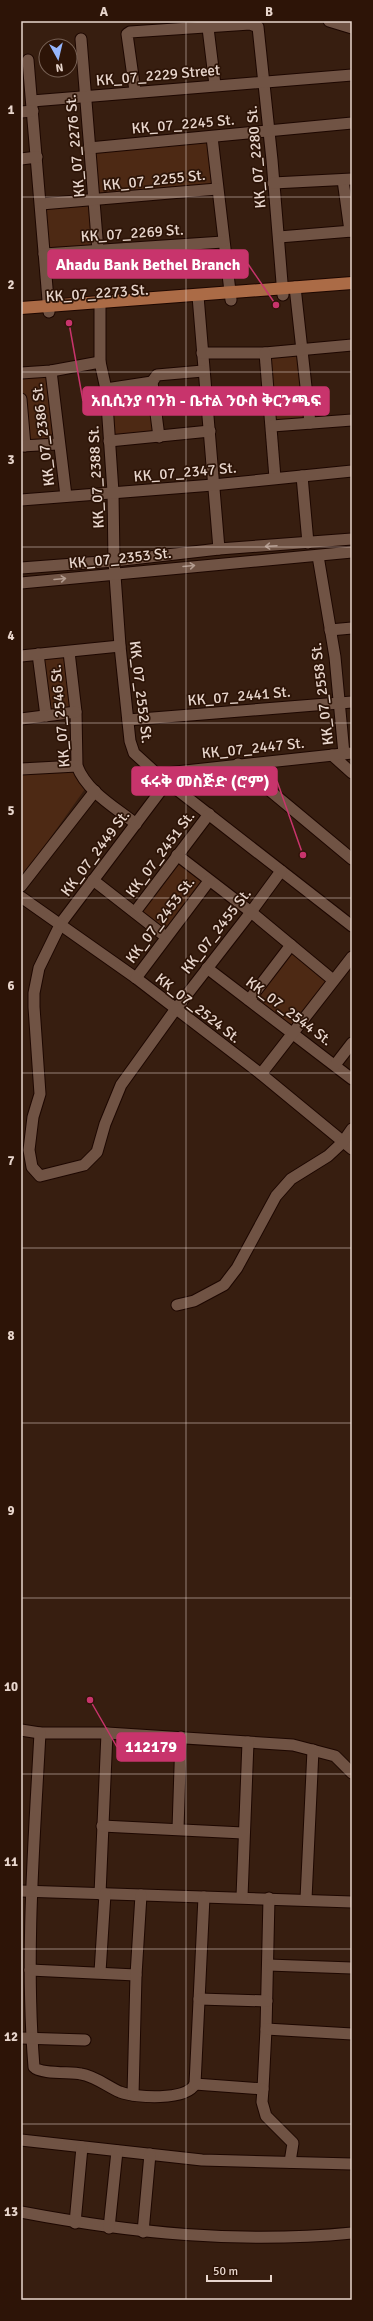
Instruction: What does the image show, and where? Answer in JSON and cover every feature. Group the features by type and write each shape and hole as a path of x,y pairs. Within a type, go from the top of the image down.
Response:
{"main road":[{"name":"KK_07_2273 St.","path":"21,308 48,309 199,299 282,292 352,283"},
{"path":"295,290 352,290"},
{"name":"KK_07_2273 St.","path":"21,315 48,309"}],"street":[{"path":"329,21 352,28"},
{"name":"KK_07_2280 St.","path":"208,28 254,24 258,27 262,82 269,132 279,237 282,292"},
{"path":"134,92 127,34 130,32 208,28 215,85"},
{"name":"KK_07_2276 St.","path":"80,39 95,201 98,251"},
{"path":"28,60 41,204 48,309"},
{"name":"KK_07_2229 Street","path":"21,112 32,106 86,96 352,75"},
{"name":"KK_07_2245 St.","path":"89,148 352,123"},
{"path":"212,137 223,242 231,296"},
{"path":"21,159 37,157"},
{"path":"273,183 348,180 351,231 279,237"},
{"name":"KK_07_2255 St.","path":"41,204 95,201 217,189"},
{"name":"KK_07_2269 St.","path":"44,254 223,242"},
{"path":"295,290 303,349 310,424"},
{"path":"199,299 203,371 210,432 219,549"},
{"name":"KK_07_2388 St.","path":"100,306 100,362 106,388 113,492 115,572"},
{"path":"202,353 265,353 352,345"},
{"path":"265,353 275,478"},
{"path":"21,373 51,371 100,362"},
{"name":"KK_07_2386 St.","path":"51,371 58,444 66,496"},
{"path":"159,437 152,382 157,375 203,371"},
{"path":"106,388 152,382"},
{"path":"21,399 23,446 58,444"},
{"path":"272,426 352,420"},
{"path":"109,441 210,432"},
{"name":"KK_07_2347 St.","path":"21,500 213,485 352,472"},
{"path":"302,476 308,543"},
{"name":"KK_07_2353 St.","path":"21,568 114,561 219,549 352,539"},
{"path":"294,544 295,558"},
{"name":"KK_07_2353 St.","path":"21,582 115,572 352,552"},
{"name":"KK_07_2558 St.","path":"318,556 348,753"},
{"name":"KK_07_2552 St.","path":"115,572 120,646 130,741 134,753 157,774 352,926"},
{"path":"330,630 352,628"},
{"path":"21,656 120,646"},
{"name":"KK_07_2546 St.","path":"69,652 76,712 78,766 87,785 136,824"},
{"path":"38,654 46,716"},
{"name":"KK_07_2441 St.","path":"128,720 352,702"},
{"path":"21,718 76,712"},
{"name":"KK_07_2447 St.","path":"157,774 348,753"},
{"path":"332,755 352,772"},
{"path":"238,764 352,859"},
{"path":"21,769 78,766"},
{"name":"KK_07_2449 St.","path":"168,782 61,923 39,968 34,993 36,1054 40,1094 33,1117 29,1150 32,1167 36,1173 40,1176 55,1174 84,1165 97,1152 105,1124 121,1085 175,1010"},
{"path":"21,886 95,791"},
{"name":"KK_07_2451 St.","path":"135,912 209,814"},
{"path":"177,855 251,912 333,980"},
{"name":"KK_07_2455 St.","path":"175,1010 251,912 280,871"},
{"path":"93,880 166,936"},
{"name":"KK_07_2453 St.","path":"136,978 209,880"},
{"name":"KK_07_2524 St.","path":"21,897 61,923 136,978 175,1010 261,1074 352,1149"},
{"path":"249,1000 291,945"},
{"path":"261,1074 352,957"},
{"name":"KK_07_2544 St.","path":"207,968 352,1079"},
{"path":"335,1065 352,1043"},
{"path":"177,1305 194,1301 224,1285 237,1268 276,1196 291,1179 328,1156 343,1142 352,1129"},
{"path":"21,1730 40,1733 106,1733 293,1745 335,1756 352,1772"},
{"path":"40,1733 26,1891 30,1970 26,2038 36,2070 83,2074 133,2095 181,2095 191,2091 194,2084 204,1897"},
{"path":"100,1972 102,1826 106,1733"},
{"path":"178,1829 181,1737"},
{"path":"242,1897 243,1833 248,1742"},
{"path":"306,1899 313,1750"},
{"path":"102,1826 243,1833"},
{"path":"26,1891 306,1899 352,1902"},
{"path":"133,2095 136,1975 141,1895"},
{"path":"269,1898 267,2001 262,2102 266,2116 293,2143 290,2162"},
{"path":"268,1965 352,1968"},
{"path":"30,1970 100,1972 136,1975"},
{"path":"199,1999 267,2001"},
{"path":"266,2028 352,2034"},
{"path":"26,2038 85,2040"},
{"path":"194,2084 263,2089"},
{"path":"21,2140 202,2160 352,2164"},
{"path":"75,2223 82,2147"},
{"path":"109,2228 117,2151"},
{"path":"143,2232 150,2154"},
{"path":"21,2212 109,2228 234,2239 352,2233"}],"shaded area":[{"path":"212,137 217,189 95,201 98,251 44,254 41,204 94,201 89,148"},
{"path":"303,349 310,423 272,426 265,353"},
{"path":"51,371 58,444 25,446 21,373"},
{"path":"152,382 159,437 109,441 106,389"},
{"path":"69,652 76,712 46,716 38,654"},
{"path":"72,762 76,776 85,789 21,879 21,767"},
{"path":"177,855 209,881 166,937 135,912"},
{"path":"291,945 333,980 292,1033 249,1000"}],"place":[{"name":"Ahadu Bank Bethel Branch","path":"276,305"},
{"name":"አቢሲንያ ባንክ - ቤተል ንዑስ ቅርንጫፍ","path":"69,323"},
{"name":"ፋሩቅ መስጅድ (ሮም)","path":"303,855"},
{"name":"112179","path":"90,1700"}]}
